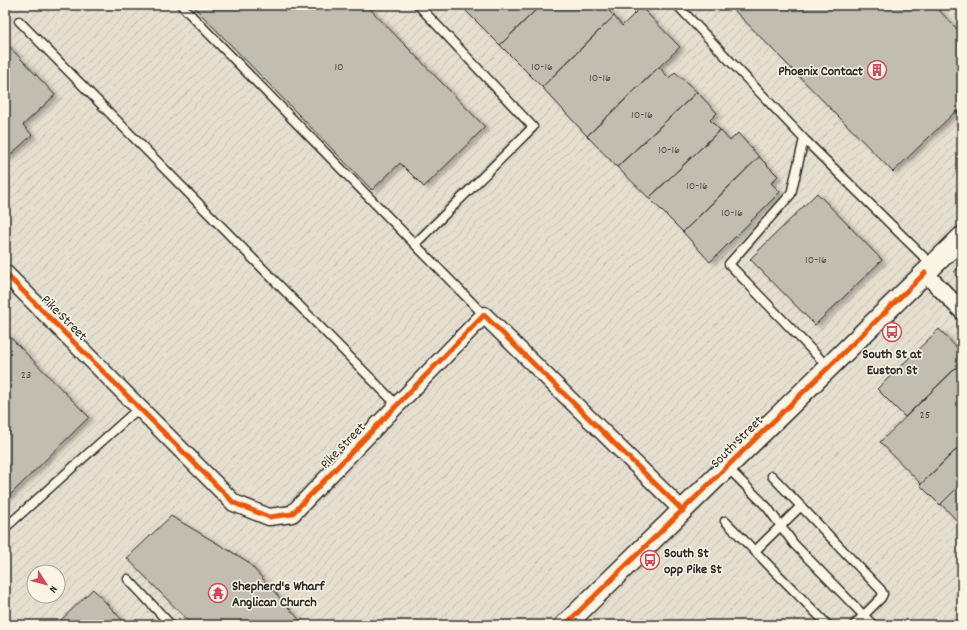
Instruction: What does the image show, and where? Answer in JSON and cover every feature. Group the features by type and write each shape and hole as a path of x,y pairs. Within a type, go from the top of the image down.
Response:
{"street":[{"name":"South Street","path":"565,625 683,511 828,366 962,237"},
{"path":"929,269 962,311"},
{"name":"Pike Street","path":"5,273 234,502 269,517 292,514 484,316"},
{"path":"484,316 683,511"}],"lane":[{"path":"182,5 484,316"},
{"path":"415,244 533,127 418,5"},
{"path":"677,5 929,269"},
{"path":"19,21 397,405"},
{"path":"804,139 791,194 729,264 828,366"},
{"path":"5,528 139,408"},
{"path":"727,467 767,507 794,544 873,625"},
{"path":"772,476 881,590 883,594 881,598 854,625"},
{"path":"755,551 801,506"},
{"path":"725,520 828,625"},
{"path":"128,580 171,625"}],"shaded area":[{"path":"5,5 962,5 962,625 5,625"}],"building":[{"path":"192,5 366,5 485,127 424,187 400,163 372,190"},
{"path":"470,5 541,5 500,45 465,10"},
{"path":"541,5 603,5 614,16 542,87 500,45"},
{"name":"Phoenix Contact","path":"729,5 934,5 957,29 962,25 962,117 956,111 893,172"},
{"path":"641,7 680,47 587,136 542,87 614,16 622,26"},
{"path":"5,42 55,95 23,125 32,135 5,160"},
{"path":"659,67 669,78 675,72 697,92 617,167 587,136"},
{"path":"697,92 717,113 710,120 720,130 649,198 617,167"},
{"path":"720,130 730,141 738,133 759,157 683,232 649,198"},
{"path":"759,157 778,176 771,183 780,192 710,262 683,232"},
{"path":"817,193 882,260 815,325 750,259"},
{"path":"962,264 962,282 953,273"},
{"path":"939,329 962,353 962,362 905,417 877,389"},
{"path":"5,332 89,417 5,500"},
{"path":"962,362 962,444 921,484 880,442"},
{"path":"962,444 962,483 940,505 920,485"},
{"path":"962,483 962,526 941,504"},
{"name":"Shepherd's Wharf Anglican Church","path":"171,516 247,561 304,625 192,625 127,558"},
{"path":"93,589 127,625 56,625"}],"cycle path":[{"path":"5,273 234,503 269,517 292,514 484,315 683,511"},
{"path":"565,625 925,273"}],"place":[{"name":"Phoenix Contact","path":"877,70"},
{"name":"South St at Euston St","path":"892,332"},
{"name":"South St opp Pike St","path":"650,560"},
{"name":"Shepherd's Wharf Anglican Church","path":"218,593"}]}
